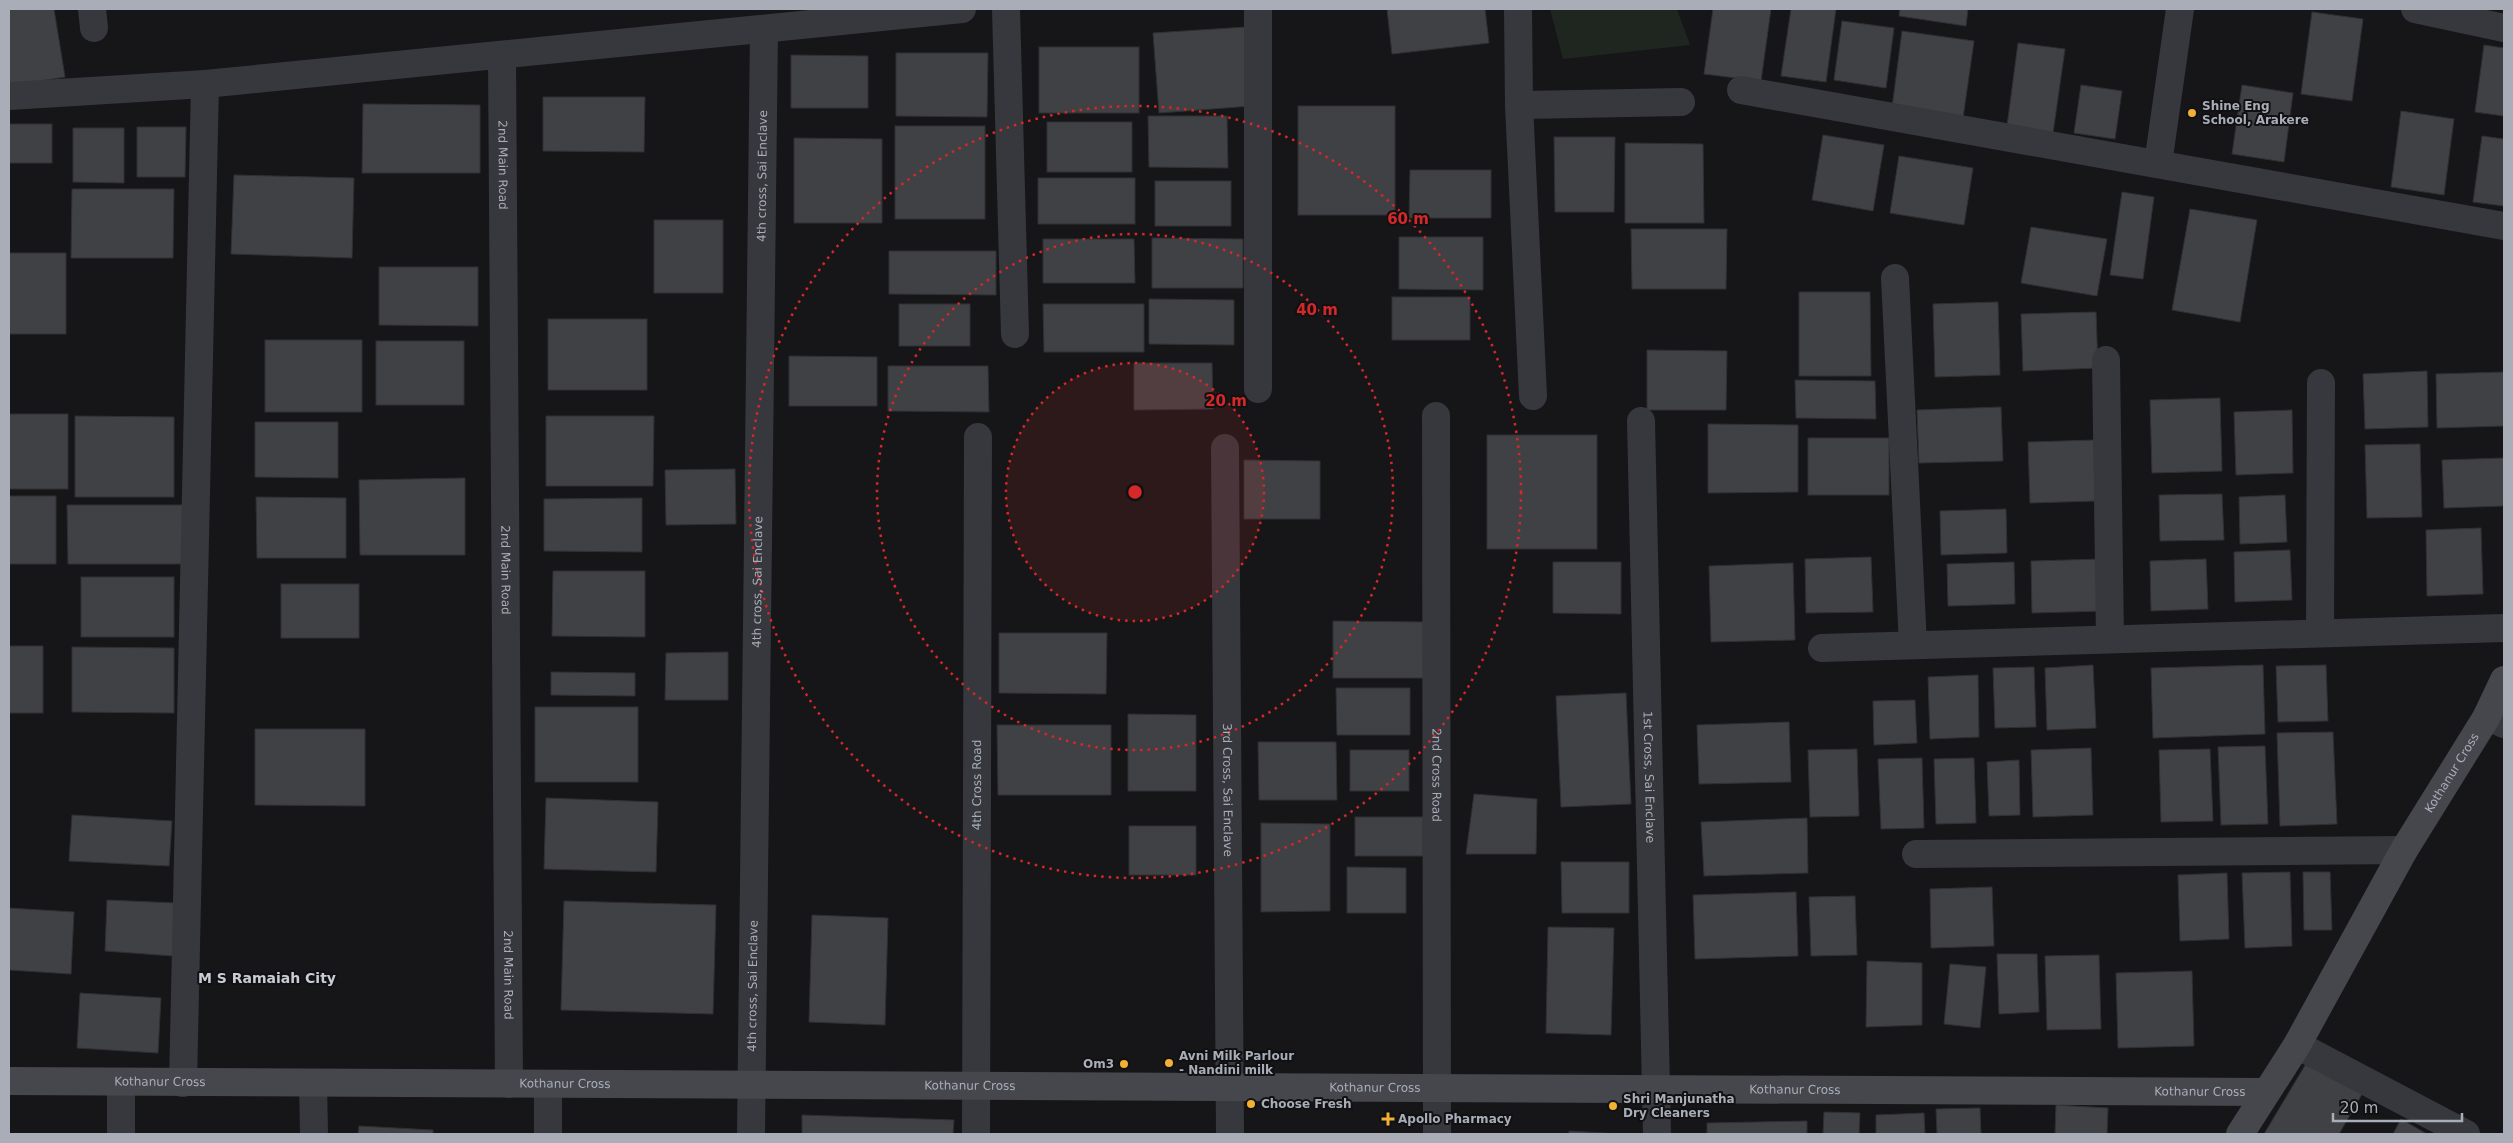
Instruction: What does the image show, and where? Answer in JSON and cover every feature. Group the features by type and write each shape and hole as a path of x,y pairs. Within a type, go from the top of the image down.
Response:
{"street":[{"path":"9,96 205,84 962,9"},
{"path":"1006,9 1014,334"},
{"path":"1258,9 1258,389"},
{"path":"1518,9 1519,105 1533,396"},
{"path":"2158,164 2180,9"},
{"path":"2415,9 2504,28"},
{"name":"4th cross, Sai Enclave","path":"750,1134 764,29"},
{"name":"2nd Main Road","path":"502,56 509,1084"},
{"path":"183,1082 205,84"},
{"path":"1741,90 2504,226"},
{"path":"1519,105 1681,102"},
{"path":"1895,278 1913,645"},
{"path":"2106,360 2110,639"},
{"path":"2320,633 2321,383"},
{"name":"2nd Cross Road","path":"1436,416 1437,1134"},
{"name":"1st Cross, Sai Enclave","path":"1641,421 1657,1134"},
{"name":"4th Cross Road","path":"976,1134 978,438"},
{"name":"3rd Cross, Sai Enclave","path":"1225,448 1230,1134"},
{"path":"1822,648 2504,628"},
{"name":"Kothanur Cross","path":"9,1081 2266,1092 2297,1045 2404,850 2496,720 2504,680"},
{"path":"1916,854 2404,850"},
{"path":"2297,1045 2466,1134"},
{"path":"121,1082 121,1134"},
{"path":"313,1083 314,1134"},
{"path":"548,1084 548,1134"},
{"path":"2240,1134 2266,1092"}],"shaded area":[{"path":"1550,9 1677,9 1690,45 1563,59"}],"building":[{"path":"9,9 54,9 65,77 9,86"},
{"path":"1387,9 1485,9 1489,43 1392,54"},
{"path":"1713,9 1771,9 1761,81 1704,74"},
{"path":"1791,9 1836,9 1826,82 1781,76"},
{"path":"1900,9 1968,9 1966,26 1899,16"},
{"path":"2312,12 2363,19 2352,101 2301,94"},
{"path":"1842,21 1894,28 1886,88 1834,80"},
{"path":"1246,27 1251,106 1159,113 1153,33"},
{"path":"1902,31 1974,41 1963,118 1892,108"},
{"path":"2018,43 2065,49 2053,133 2007,126"},
{"path":"2484,45 2504,48 2504,116 2475,112"},
{"path":"1039,47 1139,47 1139,113 1039,113"},
{"path":"896,53 988,53 987,117 896,116"},
{"path":"791,55 868,56 868,108 791,108"},
{"path":"2081,85 2122,91 2115,139 2074,133"},
{"path":"2242,85 2293,93 2284,162 2232,154"},
{"path":"543,97 645,97 644,152 543,151"},
{"path":"363,104 480,105 480,173 362,173"},
{"path":"1298,106 1395,106 1395,215 1298,215"},
{"path":"2401,111 2454,119 2444,195 2391,187"},
{"path":"1148,116 1227,116 1228,168 1149,167"},
{"path":"1047,122 1132,122 1132,172 1047,172"},
{"path":"9,124 52,124 52,163 9,163"},
{"path":"895,126 985,126 985,219 895,219"},
{"path":"137,127 186,127 185,177 137,177"},
{"path":"73,128 124,128 124,183 73,182"},
{"path":"1823,135 1884,145 1873,211 1812,200"},
{"path":"2482,136 2504,139 2504,206 2473,202"},
{"path":"1554,137 1615,137 1614,212 1555,212"},
{"path":"794,138 882,139 882,223 794,223"},
{"path":"1625,143 1703,144 1704,223 1625,223"},
{"path":"1899,156 1973,168 1964,225 1890,213"},
{"path":"1410,170 1491,170 1491,218 1409,218"},
{"path":"234,175 354,178 352,258 231,254"},
{"path":"1038,178 1135,178 1135,224 1038,224"},
{"path":"1155,181 1231,181 1231,226 1155,226"},
{"path":"72,189 174,189 173,258 71,258"},
{"path":"2122,192 2154,197 2143,279 2110,275"},
{"path":"2190,209 2257,220 2240,322 2172,310"},
{"path":"654,220 723,220 723,293 654,293"},
{"path":"2031,227 2107,239 2097,296 2021,283"},
{"path":"1631,229 1727,229 1726,289 1632,289"},
{"path":"1399,237 1483,237 1483,290 1399,289"},
{"path":"1152,238 1243,239 1243,288 1152,288"},
{"path":"1043,239 1134,239 1135,283 1043,283"},
{"path":"889,251 996,251 996,295 889,294"},
{"path":"9,253 66,253 66,334 9,334"},
{"path":"379,267 478,267 478,326 379,325"},
{"path":"1799,292 1870,292 1871,376 1799,376"},
{"path":"1392,297 1470,297 1470,340 1392,340"},
{"path":"1149,299 1234,300 1234,345 1149,344"},
{"path":"1998,302 2000,375 1935,377 1933,304"},
{"path":"899,304 970,304 970,346 899,346"},
{"path":"1043,304 1144,304 1144,352 1044,352"},
{"path":"2096,312 2098,368 2023,371 2021,314"},
{"path":"548,319 647,319 647,390 548,390"},
{"path":"265,340 362,340 362,412 265,412"},
{"path":"376,341 464,341 464,405 376,405"},
{"path":"1647,350 1727,351 1726,410 1647,410"},
{"path":"789,356 877,357 877,406 789,406"},
{"path":"1134,363 1212,363 1213,409 1134,410"},
{"path":"888,366 988,366 989,412 888,411"},
{"path":"2427,371 2428,427 2365,429 2363,374"},
{"path":"2504,372 2504,426 2437,428 2436,374"},
{"path":"1795,380 1875,381 1876,419 1796,418"},
{"path":"2220,398 2222,471 2152,473 2150,400"},
{"path":"2001,407 2003,461 1919,463 1917,410"},
{"path":"2292,410 2293,473 2236,475 2234,412"},
{"path":"9,414 68,414 68,489 9,489"},
{"path":"75,416 174,417 174,497 75,497"},
{"path":"546,416 654,416 653,486 546,486"},
{"path":"255,422 338,422 338,478 255,477"},
{"path":"1708,424 1798,425 1798,492 1708,493"},
{"path":"1487,435 1597,435 1597,549 1487,549"},
{"path":"1808,438 1889,438 1889,495 1808,495"},
{"path":"2094,440 2095,501 2030,503 2028,442"},
{"path":"2420,444 2422,517 2367,518 2365,445"},
{"path":"2504,458 2504,506 2444,508 2442,460"},
{"path":"1244,460 1320,461 1320,519 1244,519"},
{"path":"735,469 736,524 666,525 665,470"},
{"path":"465,478 465,555 360,555 359,480"},
{"path":"2222,494 2224,540 2160,541 2159,495"},
{"path":"2285,495 2287,542 2240,544 2239,497"},
{"path":"9,496 56,496 56,564 9,564"},
{"path":"256,497 346,498 346,558 257,558"},
{"path":"642,498 642,552 544,551 544,499"},
{"path":"67,505 185,505 186,564 68,564"},
{"path":"2006,509 2007,553 1941,555 1940,511"},
{"path":"2481,528 2483,594 2427,596 2426,530"},
{"path":"2290,550 2292,600 2235,602 2234,552"},
{"path":"1871,557 1873,612 1806,613 1805,559"},
{"path":"2103,559 2104,611 2032,613 2031,561"},
{"path":"2206,559 2208,609 2151,611 2150,561"},
{"path":"1553,562 1621,562 1621,614 1553,613"},
{"path":"2014,562 2015,604 1948,606 1947,564"},
{"path":"1793,563 1795,640 1711,642 1709,566"},
{"path":"553,571 645,571 645,637 552,636"},
{"path":"81,577 174,577 174,637 81,637"},
{"path":"281,584 359,584 359,638 281,638"},
{"path":"1333,621 1425,622 1424,678 1333,678"},
{"path":"999,633 1107,633 1106,694 999,693"},
{"path":"9,646 43,646 43,713 9,713"},
{"path":"72,647 174,648 174,713 72,712"},
{"path":"728,652 728,700 665,700 666,653"},
{"path":"2093,665 2096,728 2047,730 2045,668"},
{"path":"2263,665 2265,734 2153,738 2151,668"},
{"path":"2326,665 2328,721 2278,722 2276,666"},
{"path":"2034,667 2036,727 1995,728 1993,668"},
{"path":"551,672 635,673 635,696 551,695"},
{"path":"1978,675 1979,737 1930,739 1928,677"},
{"path":"1336,688 1410,688 1410,735 1337,735"},
{"path":"1626,693 1631,804 1561,807 1556,696"},
{"path":"1915,700 1917,743 1874,745 1873,701"},
{"path":"535,707 638,707 638,782 535,782"},
{"path":"1128,714 1196,715 1196,791 1128,791"},
{"path":"1789,722 1791,782 1699,784 1697,725"},
{"path":"997,725 1111,725 1111,795 998,795"},
{"path":"255,729 365,729 365,806 255,805"},
{"path":"2333,732 2337,824 2280,826 2277,733"},
{"path":"1258,742 1336,742 1337,800 1259,800"},
{"path":"2265,746 2268,824 2221,825 2218,747"},
{"path":"2091,748 2093,815 2033,817 2031,750"},
{"path":"1857,749 1859,816 1810,817 1808,750"},
{"path":"2210,749 2213,821 2161,822 2159,750"},
{"path":"1350,750 1409,750 1409,791 1350,791"},
{"path":"1922,758 1924,828 1881,829 1878,759"},
{"path":"1974,758 1976,823 1936,824 1934,759"},
{"path":"2019,760 2020,815 1989,816 1987,762"},
{"path":"1474,794 1537,799 1536,854 1466,854"},
{"path":"546,798 658,802 656,872 544,869"},
{"path":"72,815 172,821 169,866 69,861"},
{"path":"1355,817 1423,817 1423,856 1355,856"},
{"path":"1807,818 1808,873 1704,876 1701,822"},
{"path":"1261,823 1330,824 1330,911 1261,912"},
{"path":"1129,826 1196,826 1196,875 1129,875"},
{"path":"1561,862 1629,862 1629,913 1562,913"},
{"path":"1347,867 1406,868 1406,913 1347,913"},
{"path":"2290,872 2292,946 2245,948 2242,873"},
{"path":"2303,872 2330,872 2332,930 2304,930"},
{"path":"2227,873 2229,939 2180,941 2178,875"},
{"path":"1992,887 1994,946 1931,948 1930,889"},
{"path":"1796,892 1798,956 1695,959 1693,895"},
{"path":"1855,896 1857,955 1811,956 1809,897"},
{"path":"107,900 176,903 173,956 105,951"},
{"path":"564,901 716,905 713,1014 561,1010"},
{"path":"9,908 74,912 71,974 9,970"},
{"path":"812,915 888,918 885,1025 809,1022"},
{"path":"1548,927 1614,928 1611,1035 1546,1033"},
{"path":"1997,954 2037,954 2039,1012 1999,1014"},
{"path":"2099,955 2101,1029 2047,1030 2045,956"},
{"path":"1867,961 1922,963 1922,1025 1866,1027"},
{"path":"1950,964 1986,967 1980,1028 1944,1024"},
{"path":"2192,971 2194,1046 2118,1048 2116,973"},
{"path":"80,993 161,998 158,1053 77,1048"},
{"path":"2310,1057 2365,1089 2339,1134 2264,1134"},
{"path":"2056,1105 2108,1108 2107,1134 2055,1134"},
{"path":"1980,1108 1981,1134 1937,1134 1936,1109"},
{"path":"1824,1112 1860,1113 1859,1134 1823,1134"},
{"path":"1924,1113 1925,1134 1876,1134 1876,1115"},
{"path":"802,1115 954,1120 953,1134 802,1134"},
{"path":"2401,1119 2427,1134 2393,1134"},
{"path":"1807,1121 1807,1134 1707,1134 1707,1123"},
{"path":"359,1126 433,1130 433,1134 358,1134"},
{"path":"1569,1131 1621,1134 1569,1134"}],"place":[{"name":"Shine Eng School, Arakere","path":"2192,113"},
{"name":"Avni Milk Parlour - Nandini milk","path":"1169,1063"},
{"name":"Om3","path":"1124,1064"},
{"name":"Choose Fresh","path":"1251,1104"},
{"name":"Shri Manjunatha Dry Cleaners","path":"1613,1106"},
{"name":"Apollo Pharmacy","path":"1388,1119"}],"district":[{"name":"M S Ramaiah City","path":"267,978"}]}
